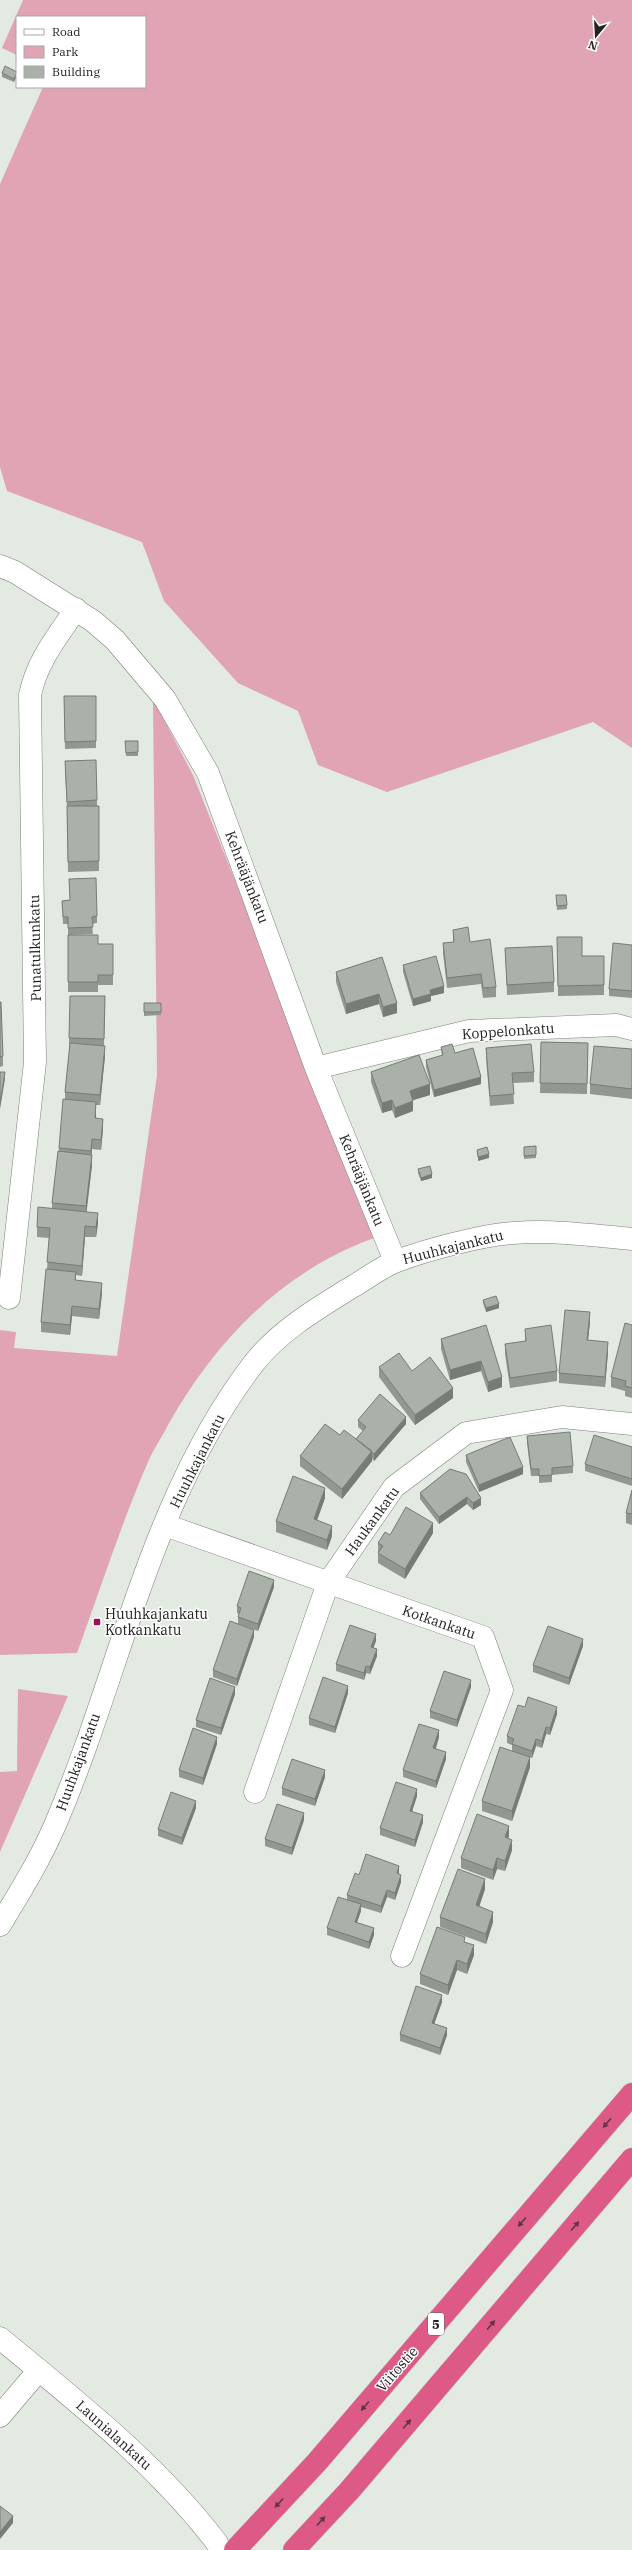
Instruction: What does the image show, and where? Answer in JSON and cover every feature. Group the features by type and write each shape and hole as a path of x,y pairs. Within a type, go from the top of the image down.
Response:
{"highway":[{"name":"Viitostie","path":"226,2546 317,2462 632,2094"},
{"path":"294,2550 349,2491 632,2159"}],"street":[{"name":"Kehrääjänkatu","path":"0,566 15,572 76,609 115,640 165,699 208,773 316,1068 395,1261"},
{"name":"Punatulkunkatu","path":"9,1298 35,1062 30,695 34,677 44,656 76,609"},
{"name":"Koppelonkatu","path":"316,1068 469,1031 616,1025 632,1029"},
{"name":"Huuhkajankatu","path":"0,1925 30,1877 55,1824 165,1525 210,1430 255,1362 287,1331 323,1304 395,1261 452,1245 511,1233 576,1232 632,1240"},
{"name":"Haukankatu","path":"256,1792 328,1583 394,1487 466,1433 562,1417 632,1424"},
{"name":"Kotkankatu","path":"165,1525 483,1637 502,1690 402,1956"},
{"name":"Launialankatu","path":"0,2338 138,2453 226,2546"},
{"path":"0,2416 39,2370"}],"green space":[{"path":"23,0 632,0 632,748 593,722 387,792 318,765 298,711 238,683 164,601 142,542 7,491 0,467 0,184 43,88 146,88 146,16 16,16"},
{"path":"16,16 16,55 2,48"},
{"path":"153,699 193,775 377,1237 343,1251 311,1268 282,1289 255,1312 230,1337 208,1364 187,1394 150,1457 120,1533 77,1653 0,1655 0,1330 16,1332 14,1348 117,1356 157,1075"},
{"path":"18,1689 68,1696 0,1852 0,1772 17,1771"}],"building":[{"path":"5,66 16,72 14,79 2,73"},
{"path":"64,696 96,696 96,741 65,742"},
{"path":"125,741 138,741 138,752 126,753"},
{"path":"96,760 97,800 67,802 65,761"},
{"path":"67,806 99,806 99,861 68,862"},
{"path":"96,878 97,916 92,917 93,927 68,928 68,917 63,917 62,901 70,900 69,879"},
{"path":"556,895 566,895 567,905 557,906"},
{"path":"468,927 470,942 490,939 496,987 483,988 481,974 447,978 443,943 454,942 453,930"},
{"path":"68,935 98,935 98,944 113,944 113,975 98,975 98,982 68,982"},
{"path":"557,937 582,937 582,956 604,956 604,985 558,986"},
{"path":"613,943 632,945 632,991 609,989"},
{"path":"552,946 554,982 507,985 505,948"},
{"path":"436,956 444,986 430,990 431,994 413,999 403,965"},
{"path":"382,957 397,1003 383,1007 379,994 346,1004 336,972"},
{"path":"70,996 105,996 104,1039 69,1038"},
{"path":"0,1002 3,1056 0,1057"},
{"path":"144,1003 161,1003 161,1012 144,1012"},
{"path":"541,1042 588,1043 587,1084 540,1083"},
{"path":"70,1043 105,1046 100,1095 65,1092"},
{"path":"452,1044 455,1053 473,1048 481,1077 434,1090 426,1060 443,1055 441,1047"},
{"path":"531,1044 534,1072 512,1073 514,1094 490,1096 486,1048"},
{"path":"594,1046 632,1049 632,1089 590,1084"},
{"path":"419,1055 430,1084 410,1091 413,1101 395,1108 392,1100 382,1103 371,1072"},
{"path":"0,1072 5,1072 0,1103"},
{"path":"63,1099 96,1102 95,1118 103,1119 101,1140 92,1139 91,1151 59,1148"},
{"path":"536,1146 536,1155 524,1156 524,1147"},
{"path":"487,1147 489,1154 478,1157 477,1150"},
{"path":"58,1151 92,1155 86,1206 52,1203"},
{"path":"430,1166 432,1174 421,1178 418,1169"},
{"path":"38,1207 98,1213 96,1227 85,1226 82,1266 47,1262 50,1228 37,1227"},
{"path":"46,1269 76,1272 75,1280 102,1283 99,1309 72,1306 70,1325 41,1322"},
{"path":"496,1296 499,1304 486,1308 483,1300"},
{"path":"565,1310 590,1312 587,1340 608,1342 605,1377 559,1373"},
{"path":"625,1323 632,1325 632,1388 625,1386 626,1381 611,1377"},
{"path":"486,1325 502,1377 488,1382 481,1361 450,1370 441,1339"},
{"path":"551,1325 557,1371 510,1378 505,1344 526,1341 525,1329"},
{"path":"399,1353 412,1371 430,1357 453,1388 415,1415 379,1367"},
{"path":"380,1394 406,1417 374,1454 356,1439 366,1427 358,1420"},
{"path":"325,1424 340,1435 344,1430 372,1451 342,1489 300,1456"},
{"path":"570,1432 573,1466 552,1468 552,1475 539,1476 539,1469 531,1469 527,1436"},
{"path":"594,1435 632,1447 632,1479 585,1464"},
{"path":"510,1437 523,1467 479,1485 466,1455"},
{"path":"450,1469 466,1474 481,1498 473,1503 467,1497 439,1517 420,1493"},
{"path":"293,1476 325,1488 314,1519 332,1526 327,1540 276,1521"},
{"path":"632,1490 632,1514 626,1513"},
{"path":"406,1507 433,1523 405,1569 378,1553 383,1546 378,1543 385,1532 390,1535"},
{"path":"249,1571 274,1580 258,1624 238,1617 241,1608 237,1606"},
{"path":"230,1621 254,1630 237,1679 213,1670"},
{"path":"350,1625 376,1634 371,1647 377,1649 370,1667 366,1666 364,1673 336,1664"},
{"path":"548,1626 583,1639 569,1678 533,1665"},
{"path":"444,1671 471,1680 457,1720 430,1711"},
{"path":"323,1677 348,1686 335,1727 309,1718"},
{"path":"210,1678 235,1687 221,1728 196,1720"},
{"path":"528,1697 557,1707 550,1728 546,1727 542,1741 536,1739 532,1751 512,1744 514,1739 507,1736 518,1705 525,1707"},
{"path":"419,1724 439,1730 433,1748 446,1752 436,1781 403,1770"},
{"path":"193,1728 217,1737 203,1778 179,1770"},
{"path":"500,1747 530,1757 512,1811 482,1801"},
{"path":"292,1759 325,1770 315,1799 282,1788"},
{"path":"396,1782 417,1789 410,1811 423,1815 415,1840 380,1828"},
{"path":"171,1792 196,1801 182,1838 158,1829"},
{"path":"277,1804 304,1813 292,1848 265,1839"},
{"path":"477,1814 509,1826 505,1837 512,1840 505,1861 497,1858 493,1870 461,1858"},
{"path":"366,1854 399,1866 397,1873 401,1875 395,1893 387,1890 381,1906 347,1895 355,1873 359,1875"},
{"path":"458,1869 485,1879 476,1905 493,1912 486,1934 440,1917"},
{"path":"338,1897 361,1904 355,1922 374,1928 369,1942 327,1928"},
{"path":"437,1927 465,1937 464,1942 474,1945 467,1964 457,1960 448,1985 420,1974"},
{"path":"416,1986 442,1995 432,2023 447,2028 440,2048 400,2034"},
{"path":"0,2506 13,2516 0,2532"}],"place":[{"name":"Huuhkajankatu Kotkankatu","path":"97,1622"}]}
